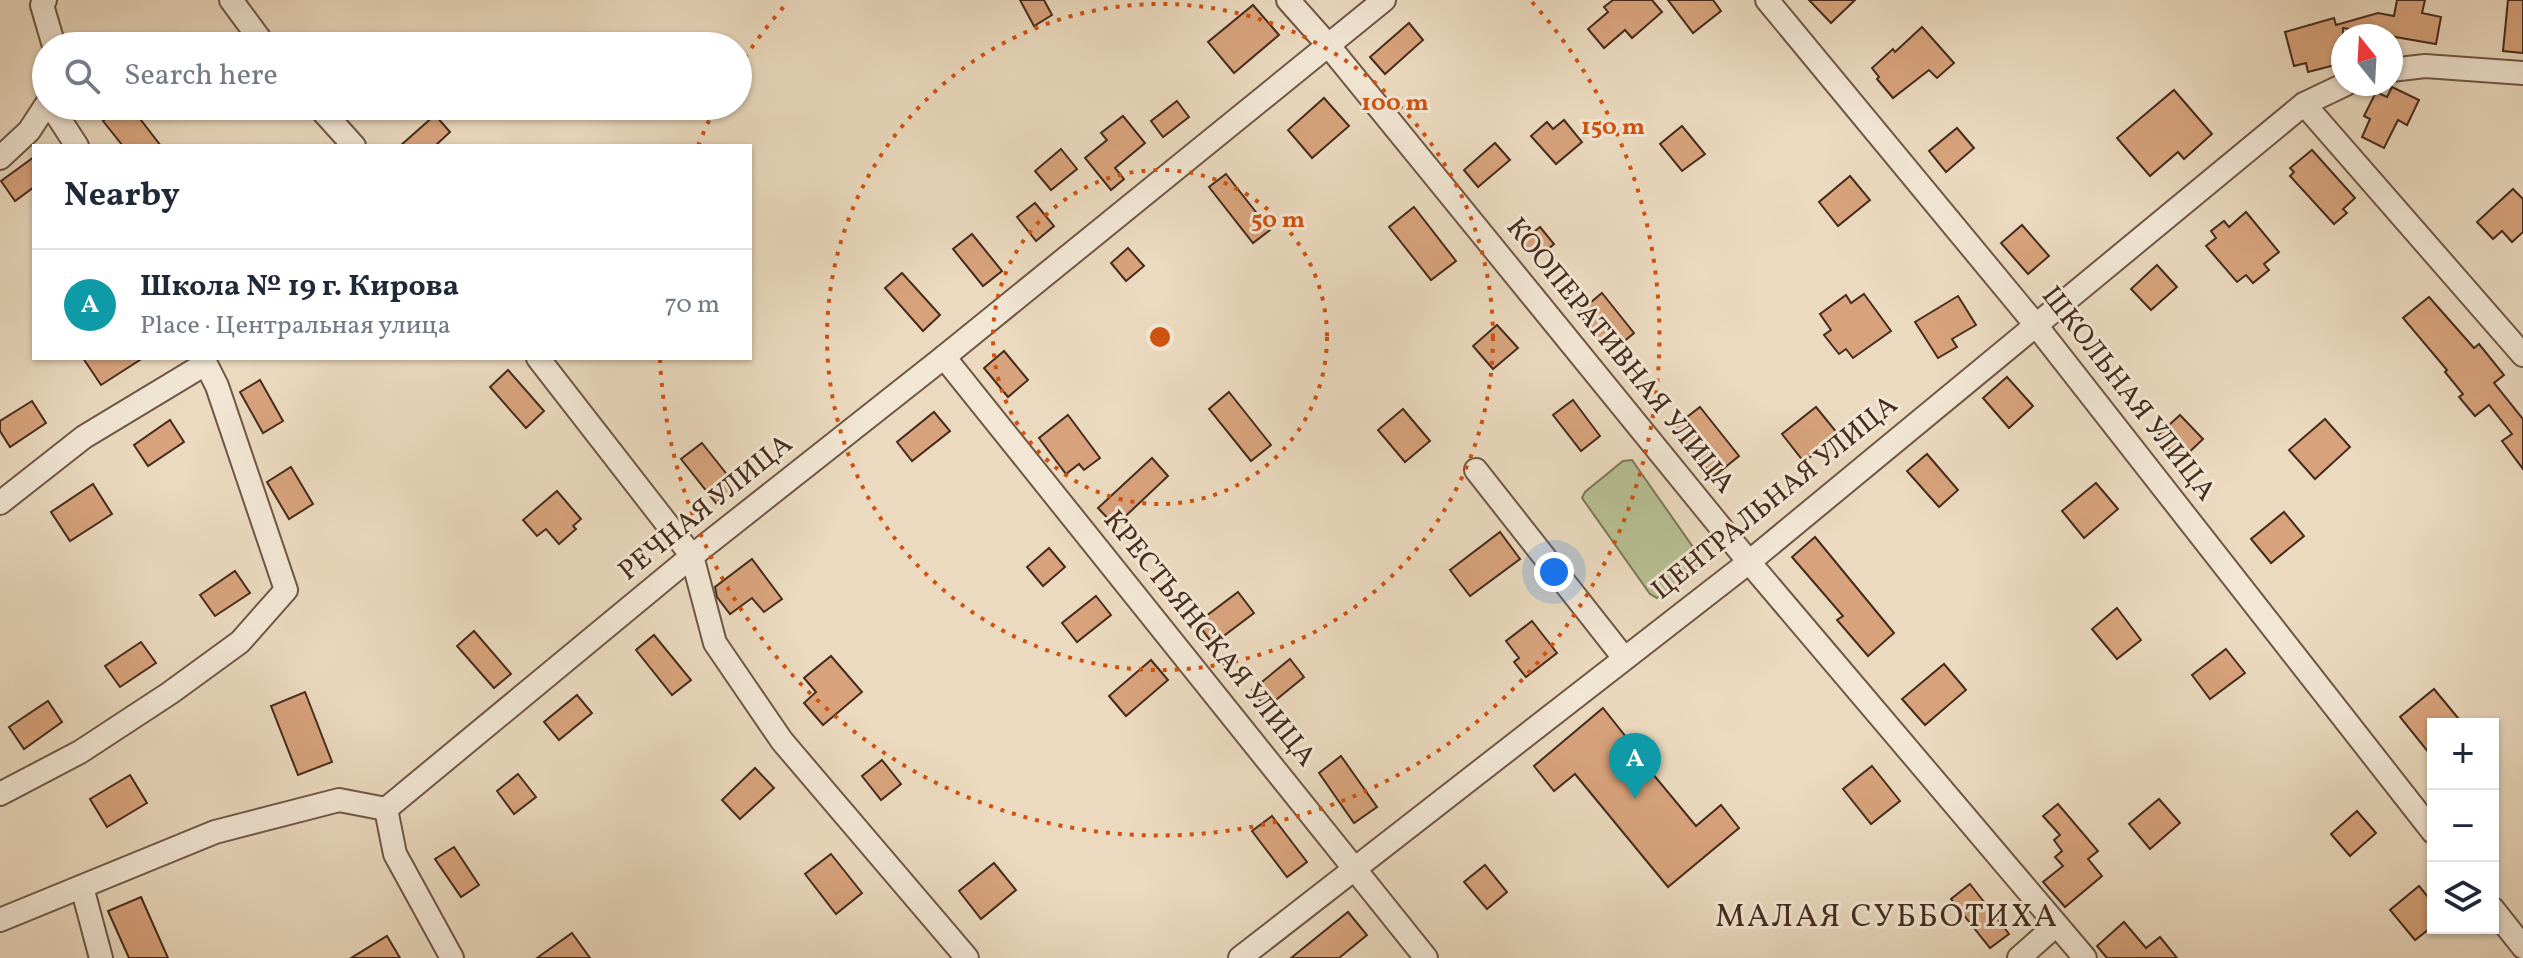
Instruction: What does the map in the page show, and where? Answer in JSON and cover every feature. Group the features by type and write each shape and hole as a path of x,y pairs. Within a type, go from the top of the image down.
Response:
{"street":[{"path":"45,0 42,5 50,32"},
{"path":"231,0 255,32"},
{"name":"КООПЕРАТИВНАЯ УЛИЦА","path":"1288,0 1749,562 2085,958"},
{"name":"РЕЧНАЯ УЛИЦА","path":"386,809 692,556 944,357 1384,0"},
{"name":"ШКОЛЬНАЯ УЛИЦА","path":"1767,0 2035,324 2427,824"},
{"path":"2403,69 2425,66 2523,73"},
{"name":"ЦЕНТРАЛЬНАЯ УЛИЦА","path":"1240,958 1749,562 2304,104 2331,91"},
{"path":"2304,104 2523,355"},
{"path":"0,158 37,120"},
{"path":"59,120 76,144"},
{"path":"331,120 352,144"},
{"name":"КРЕСТЬЯНСКАЯ УЛИЦА","path":"944,357 1426,958"},
{"path":"540,360 692,556 715,643 782,741 967,958"},
{"path":"0,503 84,437 204,361 217,386 286,590 240,642 170,693 80,752 0,794"},
{"path":"1476,470 1624,658"},
{"path":"0,920 215,832 339,800 386,809 395,854 452,958"},
{"path":"82,887 101,958"},
{"path":"2499,917 2523,947"},
{"path":"2019,958 2056,925"}],"green space":[{"path":"1632,460 1702,560 1700,567 1657,598 1650,594 1582,498 1585,492 1623,461"}],"building":[{"path":"1020,0 1044,0 1052,15 1034,26"},
{"path":"1613,0 1652,0 1662,12 1632,38 1625,30 1604,48 1588,29 1608,12 1604,7"},
{"path":"1668,0 1713,0 1721,11 1693,33"},
{"path":"1809,0 1855,0 1831,23"},
{"path":"2397,0 2425,0 2422,13 2441,17 2436,44 2403,38 2403,24 2340,24 2378,13 2394,16"},
{"path":"2508,0 2523,0 2523,53 2503,51"},
{"path":"1253,5 1279,35 1234,73 1208,42"},
{"path":"2334,18 2336,24 2331,24 2331,66 2308,72 2306,63 2294,66 2285,32"},
{"path":"1409,23 1423,40 1385,74 1370,57"},
{"path":"1922,27 1954,63 1937,78 1929,70 1893,98 1872,68"},
{"path":"2174,90 2212,134 2184,159 2178,152 2150,176 2117,138"},
{"path":"2403,92 2419,100 2407,125 2398,120 2384,148 2362,137 2370,119 2364,116 2374,96 2403,96"},
{"path":"1324,98 1349,126 1312,158 1288,130"},
{"path":"1177,101 1189,117 1163,137 1151,121"},
{"path":"1123,116 1145,143 1115,168 1124,179 1111,190 1085,158 1107,140 1101,133"},
{"path":"141,120 159,144 121,144 103,121"},
{"path":"429,120 439,120 450,132 437,144 402,144"},
{"path":"1564,120 1582,142 1556,164 1531,136 1547,122 1553,129"},
{"path":"1682,126 1705,154 1682,171 1660,144"},
{"path":"1957,128 1974,148 1946,172 1929,151"},
{"path":"1495,143 1510,160 1478,187 1464,170"},
{"path":"1061,149 1077,169 1051,190 1035,171"},
{"path":"2312,150 2355,198 2343,209 2347,213 2334,224 2290,176 2294,172 2290,168"},
{"path":"32,158 32,188 15,201 1,181"},
{"path":"1226,174 1270,230 1253,243 1209,187"},
{"path":"1850,176 1870,200 1838,226 1819,202"},
{"path":"2513,189 2523,199 2523,232 2512,242 2502,231 2493,239 2477,222"},
{"path":"1035,203 1054,226 1036,241 1017,217"},
{"path":"1414,207 1456,261 1431,280 1389,227"},
{"path":"2246,212 2279,252 2264,264 2269,270 2253,283 2246,275 2237,282 2206,246 2216,238 2211,231 2224,221 2229,227"},
{"path":"2022,225 2049,256 2028,274 2001,243"},
{"path":"1540,227 1554,244 1536,259 1522,242"},
{"path":"972,234 1002,271 983,286 953,249"},
{"path":"1128,248 1144,266 1126,281 1111,263"},
{"path":"2157,265 2177,287 2151,310 2131,289"},
{"path":"902,273 940,315 923,331 885,288"},
{"path":"1602,293 1634,333 1610,353 1578,313"},
{"path":"1864,294 1891,331 1853,358 1846,349 1839,354 1824,335 1831,330 1820,314 1846,295 1851,303"},
{"path":"1958,296 1976,325 1952,339 1957,347 1938,358 1915,322"},
{"path":"2429,297 2474,348 2479,344 2504,375 2494,383 2523,419 2523,469 2502,441 2512,434 2489,405 2475,416 2459,397 2463,394 2445,372 2447,370 2403,318"},
{"path":"1497,325 1518,348 1493,369 1473,346"},
{"path":"1004,351 1028,380 1008,397 984,368"},
{"path":"84,360 140,360 101,385"},
{"path":"508,370 544,411 526,428 490,387"},
{"path":"2007,377 2033,406 2009,428 1983,398"},
{"path":"260,380 283,421 263,433 240,392"},
{"path":"1229,392 1271,445 1251,461 1209,409"},
{"path":"1573,400 1600,436 1581,451 1553,415"},
{"path":"32,401 46,423 10,447 0,431 0,421"},
{"path":"1700,407 1739,456 1713,477 1673,428"},
{"path":"1816,407 1838,434 1804,462 1782,434"},
{"path":"1403,409 1430,441 1405,462 1378,430"},
{"path":"934,412 950,431 912,461 897,442"},
{"path":"1068,415 1100,458 1084,470 1079,464 1066,474 1039,438"},
{"path":"2180,415 2203,439 2180,461 2157,436"},
{"path":"2325,419 2350,447 2315,479 2289,450"},
{"path":"170,420 184,442 148,466 134,445"},
{"path":"702,443 737,487 716,503 681,459"},
{"path":"1927,454 1958,490 1939,507 1907,471"},
{"path":"1152,458 1168,476 1115,526 1098,508"},
{"path":"291,467 313,504 289,519 267,482"},
{"path":"2096,483 2118,509 2084,538 2062,511"},
{"path":"93,484 112,514 70,541 51,512"},
{"path":"557,491 581,519 573,526 576,529 559,544 546,529 537,536 523,520"},
{"path":"2284,512 2304,536 2271,563 2251,539"},
{"path":"1500,532 1520,559 1470,596 1450,570"},
{"path":"1815,537 1894,633 1868,656 1837,620 1843,616 1792,557"},
{"path":"1049,548 1065,567 1043,586 1027,567"},
{"path":"752,559 782,599 764,612 752,598 730,614 717,597 715,587"},
{"path":"235,571 250,593 215,616 200,595"},
{"path":"1238,592 1254,613 1213,644 1197,623"},
{"path":"1096,596 1111,615 1077,642 1062,623"},
{"path":"2117,608 2141,640 2117,659 2092,629"},
{"path":"1532,621 1557,653 1526,677 1514,662 1519,658 1506,641"},
{"path":"474,631 511,674 494,688 457,646"},
{"path":"654,635 691,680 672,695 636,650"},
{"path":"141,642 156,663 120,687 105,666"},
{"path":"2226,649 2245,673 2210,699 2192,675"},
{"path":"831,656 862,692 823,725 804,703 816,692 804,678"},
{"path":"1290,659 1304,677 1266,708 1252,690"},
{"path":"1151,660 1168,680 1126,716 1109,696"},
{"path":"1944,664 1966,690 1925,725 1902,699"},
{"path":"2434,689 2458,718 2427,718 2427,751 2400,717"},
{"path":"305,692 332,762 298,775 271,706"},
{"path":"577,695 592,713 559,740 544,722"},
{"path":"48,701 62,722 24,749 9,727"},
{"path":"1603,708 1630,742 1628,744 1696,826 1721,805 1739,828 1668,887 1575,774 1554,791 1534,766"},
{"path":"1341,756 1377,807 1354,823 1319,773"},
{"path":"882,760 901,784 881,800 862,776"},
{"path":"1872,766 1900,801 1871,824 1843,789"},
{"path":"755,768 774,788 740,819 722,800"},
{"path":"518,774 536,797 514,814 497,791"},
{"path":"130,775 147,803 107,827 90,799"},
{"path":"2159,799 2180,823 2150,849 2129,824"},
{"path":"2058,804 2098,851 2088,859 2102,876 2065,907 2043,882 2063,866 2055,857 2062,851 2054,840 2060,835 2043,816"},
{"path":"2357,811 2376,833 2350,856 2331,834"},
{"path":"1272,816 1307,862 1287,877 1252,831"},
{"path":"454,847 479,885 461,897 435,859"},
{"path":"831,854 862,893 836,914 805,874"},
{"path":"994,863 1016,890 981,919 959,891"},
{"path":"1485,865 1507,892 1487,909 1464,882"},
{"path":"1970,884 2009,934 1990,948 1951,899"},
{"path":"2419,886 2427,896 2427,931 2415,940 2390,910"},
{"path":"141,897 168,958 129,958 108,911"},
{"path":"1348,912 1367,935 1339,958 1291,958"},
{"path":"2124,922 2146,948 2160,937 2177,958 2107,958 2097,946"},
{"path":"572,933 590,958 537,958"},
{"path":"387,936 400,958 351,958"}],"place":[{"name":"Школа № 19 г. Кирова","path":"1635,799"}],"district":[{"name":"МАЛАЯ СУББОТИХА","path":"1887,918"}]}
